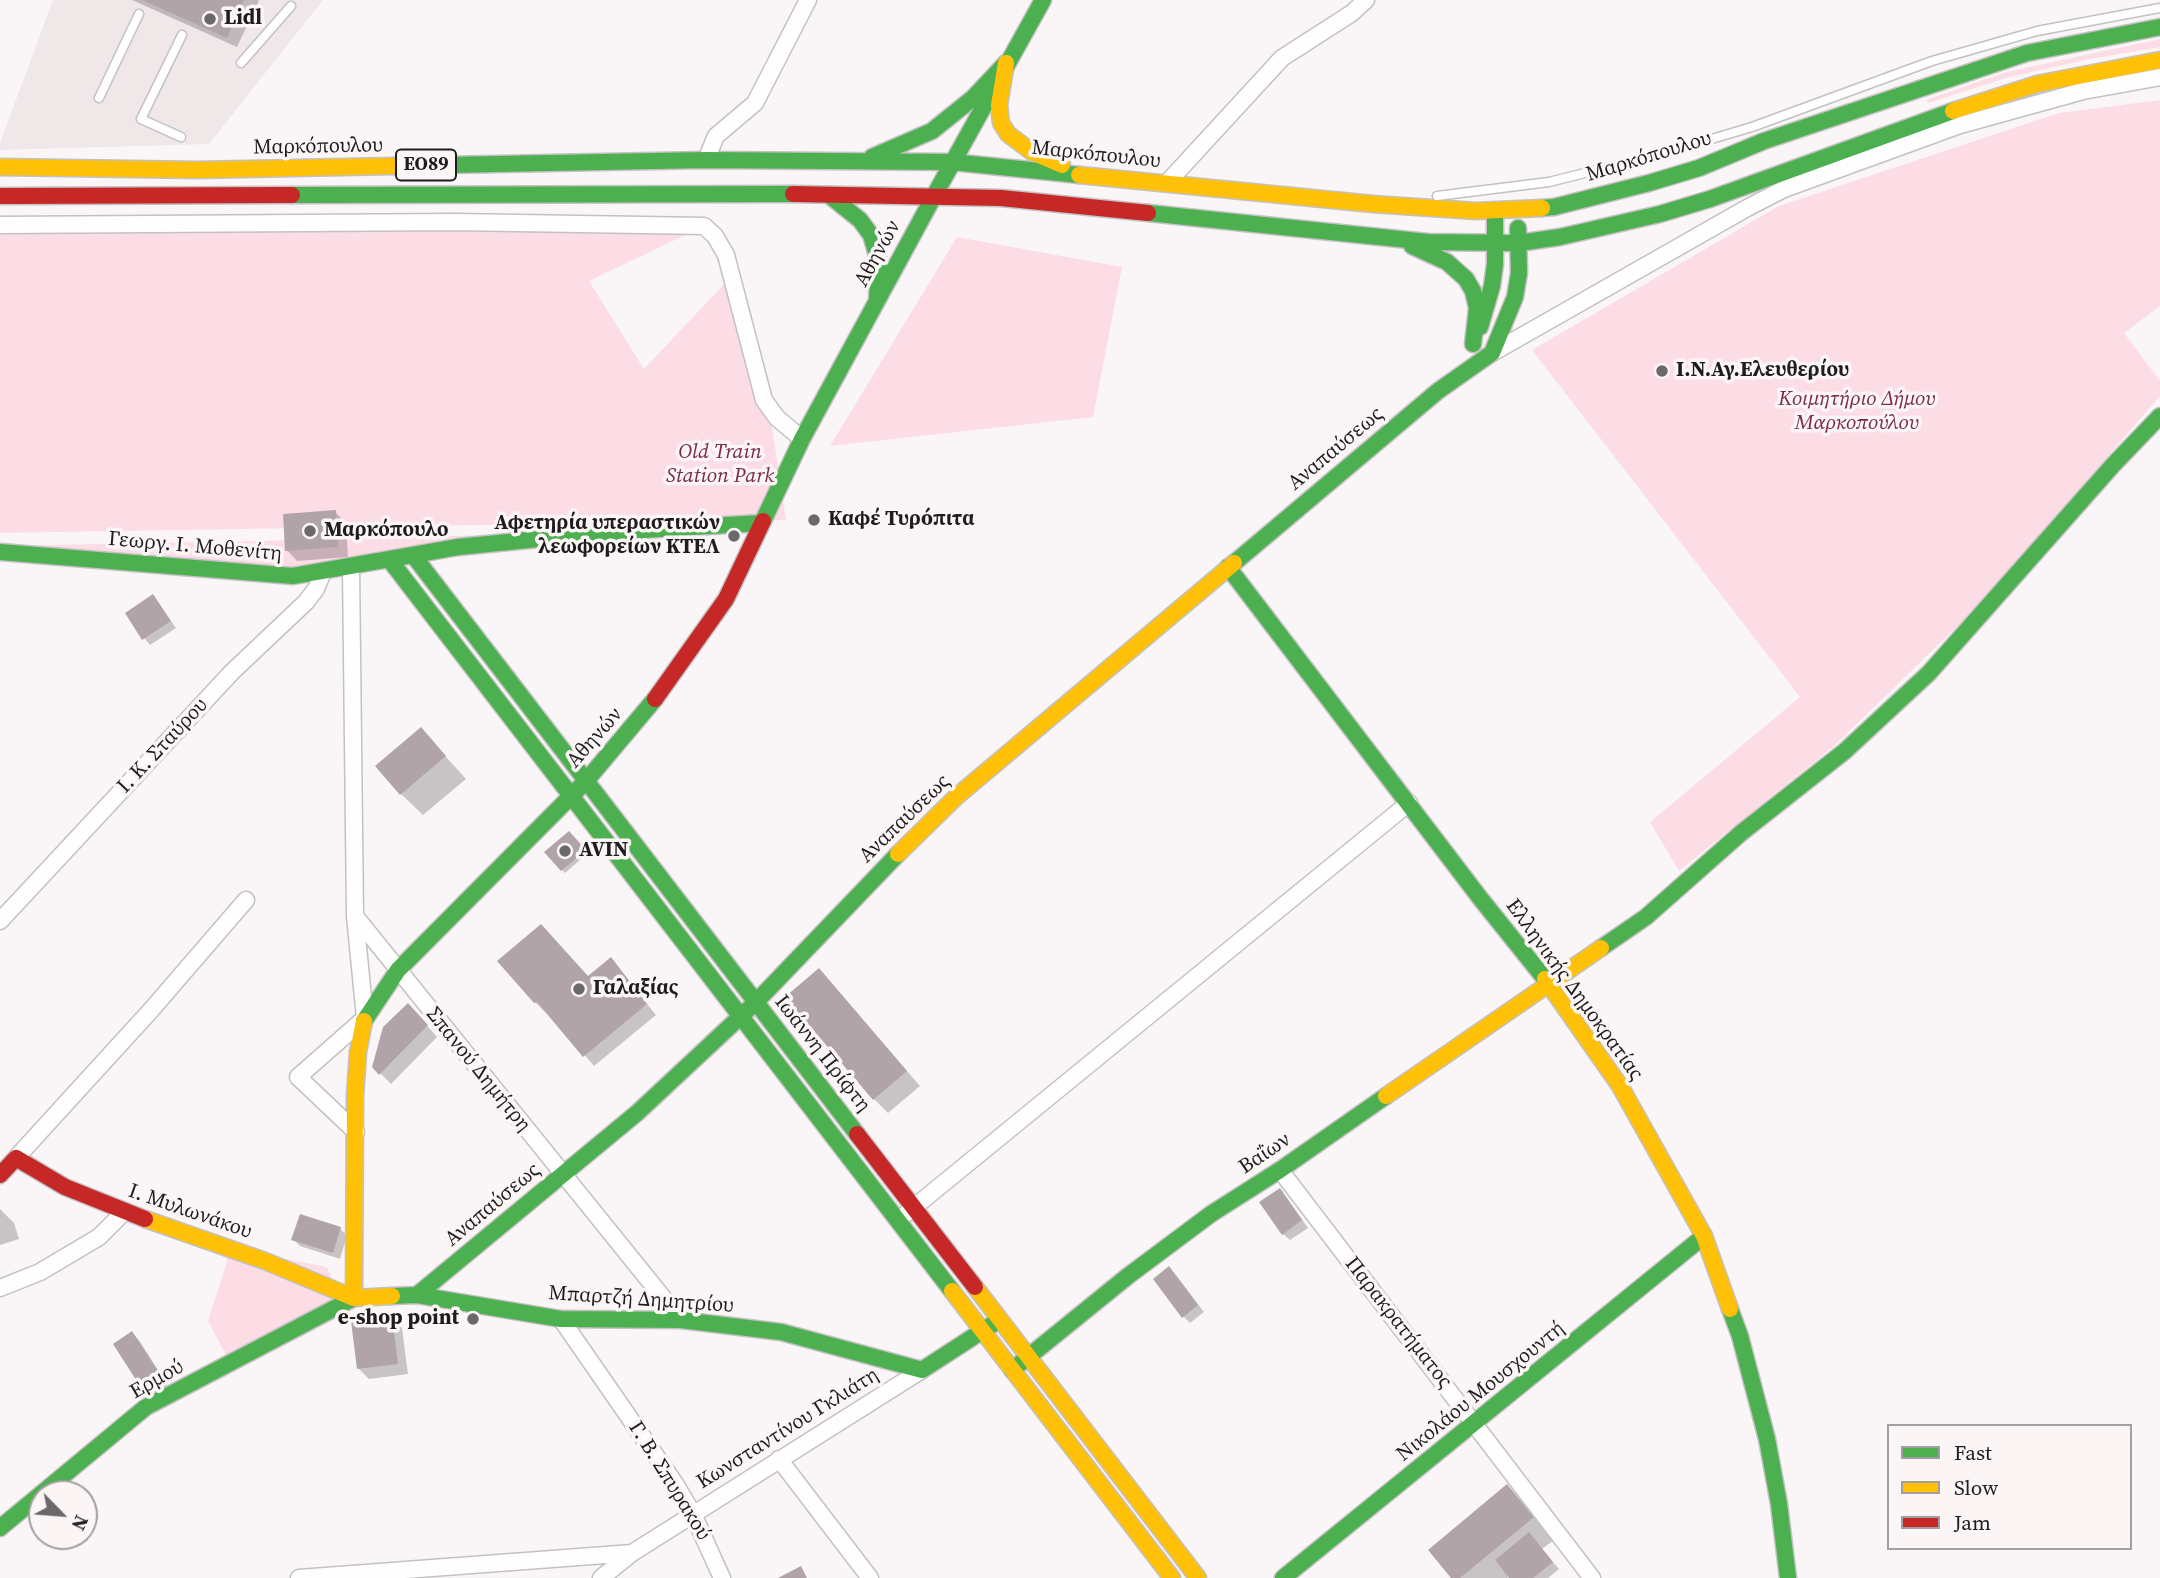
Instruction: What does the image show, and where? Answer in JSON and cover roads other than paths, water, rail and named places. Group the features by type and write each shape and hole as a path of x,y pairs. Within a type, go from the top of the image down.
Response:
{"main road":[{"name":"ΕΟ89","path":"0,196 679,193 934,195 1043,0"},
{"name":"Μαρκόπουλου","path":"0,167 197,170 706,160 952,162 1373,204 1518,210 1554,207 1699,168 1764,141 2027,53 2160,27"},
{"path":"934,195 1001,198 1428,242 1518,243 1560,237 1660,214 1710,199 2037,83 2160,60"},
{"name":"ΕΟ89","path":"851,162 887,152 932,131 973,98 1006,63"},
{"path":"1006,63 999,106 1001,123 1008,134 1032,152 1085,174"},
{"path":"830,195 860,220 871,235 879,262 877,300"},
{"name":"Αθηνών","path":"354,1298 356,1076 365,1018 398,970 586,781 638,721 701,637 726,599 802,439 934,195"},
{"path":"1492,353 1516,297 1519,273 1518,210"},
{"name":"Αναπαύσεως","path":"1438,391 1473,344 1486,314 1492,286 1495,211"},
{"path":"1371,237 1415,246 1447,262 1466,279 1473,290 1476,308 1473,344"},
{"name":"Αναπαύσεως","path":"417,1295 637,1113 741,1017 956,797 1438,391 1492,353"},
{"name":"Βαΐων","path":"1012,1370 1128,1276 1211,1214 1280,1170 1646,916 1741,833 1845,751 1920,681 2160,415"},
{"name":"Γεωργ. Ι. Μοθενίτη","path":"0,552 293,576 458,547 609,531 761,523"},
{"name":"Ιωάννη Πρίφτη","path":"413,555 1198,1578"},
{"name":"Ιωάννη Πρίφτη","path":"388,559 1172,1578"},
{"name":"Ελληνικής Δημοκρατίας","path":"1228,567 1480,898 1549,984 1620,1086 1704,1236 1740,1336 1767,1439 1779,1503 1788,1578"},
{"path":"0,1175 16,1158"},
{"name":"Ι. Μυλωνάκου","path":"16,1158 65,1187 124,1212 265,1261 354,1298"},
{"name":"Νικολάου Μουσχουντή","path":"1283,1578 1476,1424 1704,1236"},
{"name":"Μπαρτζή Δημητρίου","path":"354,1298 417,1295 561,1320 681,1320 782,1332 922,1370"},
{"name":"Ερμού","path":"0,1528 146,1407 354,1298"},
{"name":"Κωνσταντίνου Γκλιάτη","path":"922,1370 1000,1319"}],"street":[{"path":"706,160 716,136 755,103 808,0"},
{"path":"1167,183 1282,58 1352,13 1366,0"},
{"path":"1492,353 1747,208 1784,190 1960,125 2083,91 2160,77"},
{"path":"0,225 468,222 704,226 715,236 726,255 764,400 777,418 802,439"},
{"path":"351,567 355,916 365,1018 298,1077 356,1132"},
{"name":"Ι. Κ. Σταύρου","path":"0,921 232,672 306,602 316,589 323,572"},
{"path":"897,1220 1409,803"},
{"path":"16,1158 152,1009 246,900"},
{"name":"Σπανού Δημήτρη","path":"355,916 681,1320"},
{"name":"Παρακρατήματος","path":"1280,1170 1592,1578"},
{"path":"0,1288 40,1272 100,1237 124,1212"},
{"name":"Γ. Β. Σπυρακού","path":"561,1320 693,1514 722,1578"},
{"name":"Κωνσταντίνου Γκλιάτη","path":"601,1578 632,1553 922,1370"},
{"path":"779,1459 870,1578"},
{"path":"299,1578 416,1573 632,1553"}],"lane":[{"path":"241,63 291,6"},
{"path":"1373,204 1561,179 1661,154 1752,127 1932,61 2037,31 2160,8"},
{"path":"100,98 139,14"},
{"path":"181,137 141,119 182,35"}],"place":[{"name":"Lidl","path":"210,19"},
{"name":"Ι.Ν.Αγ.Ελευθερίου","path":"1662,371"},
{"name":"Καφέ Τυρóπιτα","path":"814,520"},
{"name":"Μαρκόπουλο","path":"310,531"},
{"name":"Αφετηρία υπεραστικών λεωφορείων ΚΤΕΛ","path":"734,536"},
{"name":"AVIN","path":"565,851"},
{"name":"Γαλαξίας","path":"579,989"},
{"name":"e-shop point","path":"473,1319"}],"park label":[{"name":"Κοιμητήριο Δήμου Μαρκοπούλου","path":"1857,412"},
{"name":"Old Train Station Park","path":"720,465"}]}
